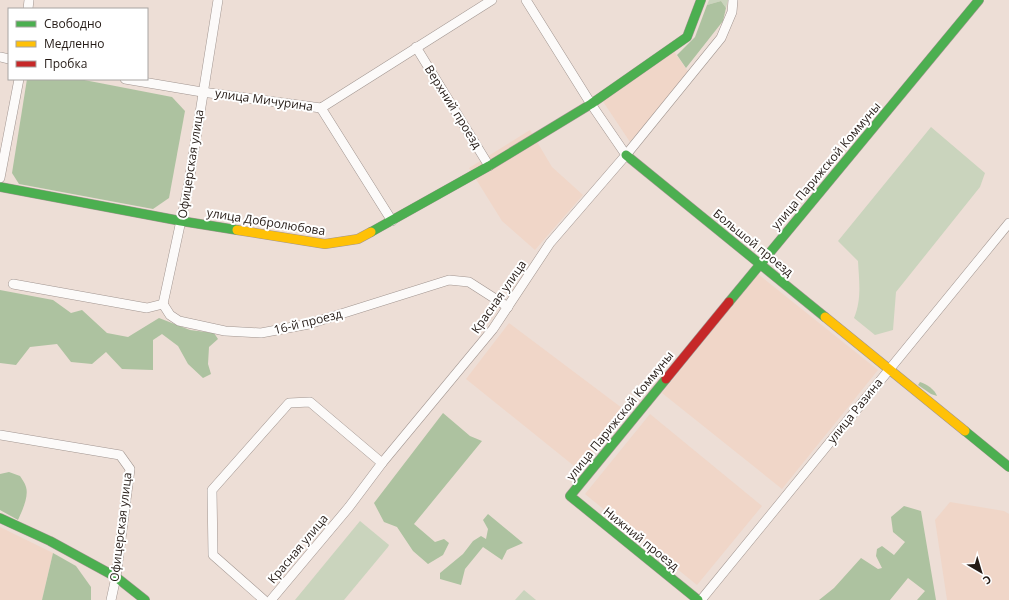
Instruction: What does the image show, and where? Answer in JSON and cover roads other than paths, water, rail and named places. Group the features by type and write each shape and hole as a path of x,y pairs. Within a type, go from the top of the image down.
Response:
{"street":[{"name":"Офицерская улица","path":"163,304 182,221 218,0"},
{"name":"улица Мичурина","path":"131,80 202,92 321,108 492,0"},
{"name":"Большой проезд","path":"526,0 591,104 626,155 1009,467"},
{"path":"591,104 687,37 701,0"},
{"name":"Красная улица","path":"271,600 349,507 382,464 493,329 550,243 626,155 721,38 732,12 733,0"},
{"name":"улица Парижской Коммуны","path":"570,496 760,264 980,0"},
{"name":"Верхний проезд","path":"416,48 489,166"},
{"path":"0,178 18,80"},
{"name":"улица Добролюбова","path":"0,187 182,221 325,244 358,239 489,166 591,104"},
{"path":"321,108 392,221"},
{"name":"улица Разина","path":"699,600 1009,223"},
{"name":"16-й проезд","path":"163,304 170,315 179,321 225,331 261,333 309,324 449,280 469,282 508,307"},
{"path":"13,284 147,308 163,304"},
{"path":"264,600 213,555 212,490 289,403 310,402 382,464"},
{"name":"Офицерская улица","path":"0,435 120,455 130,469 116,577 111,600"},
{"name":"Нижний проезд","path":"570,496 699,600"},
{"path":"0,518 50,541 116,577 145,600"}]}
